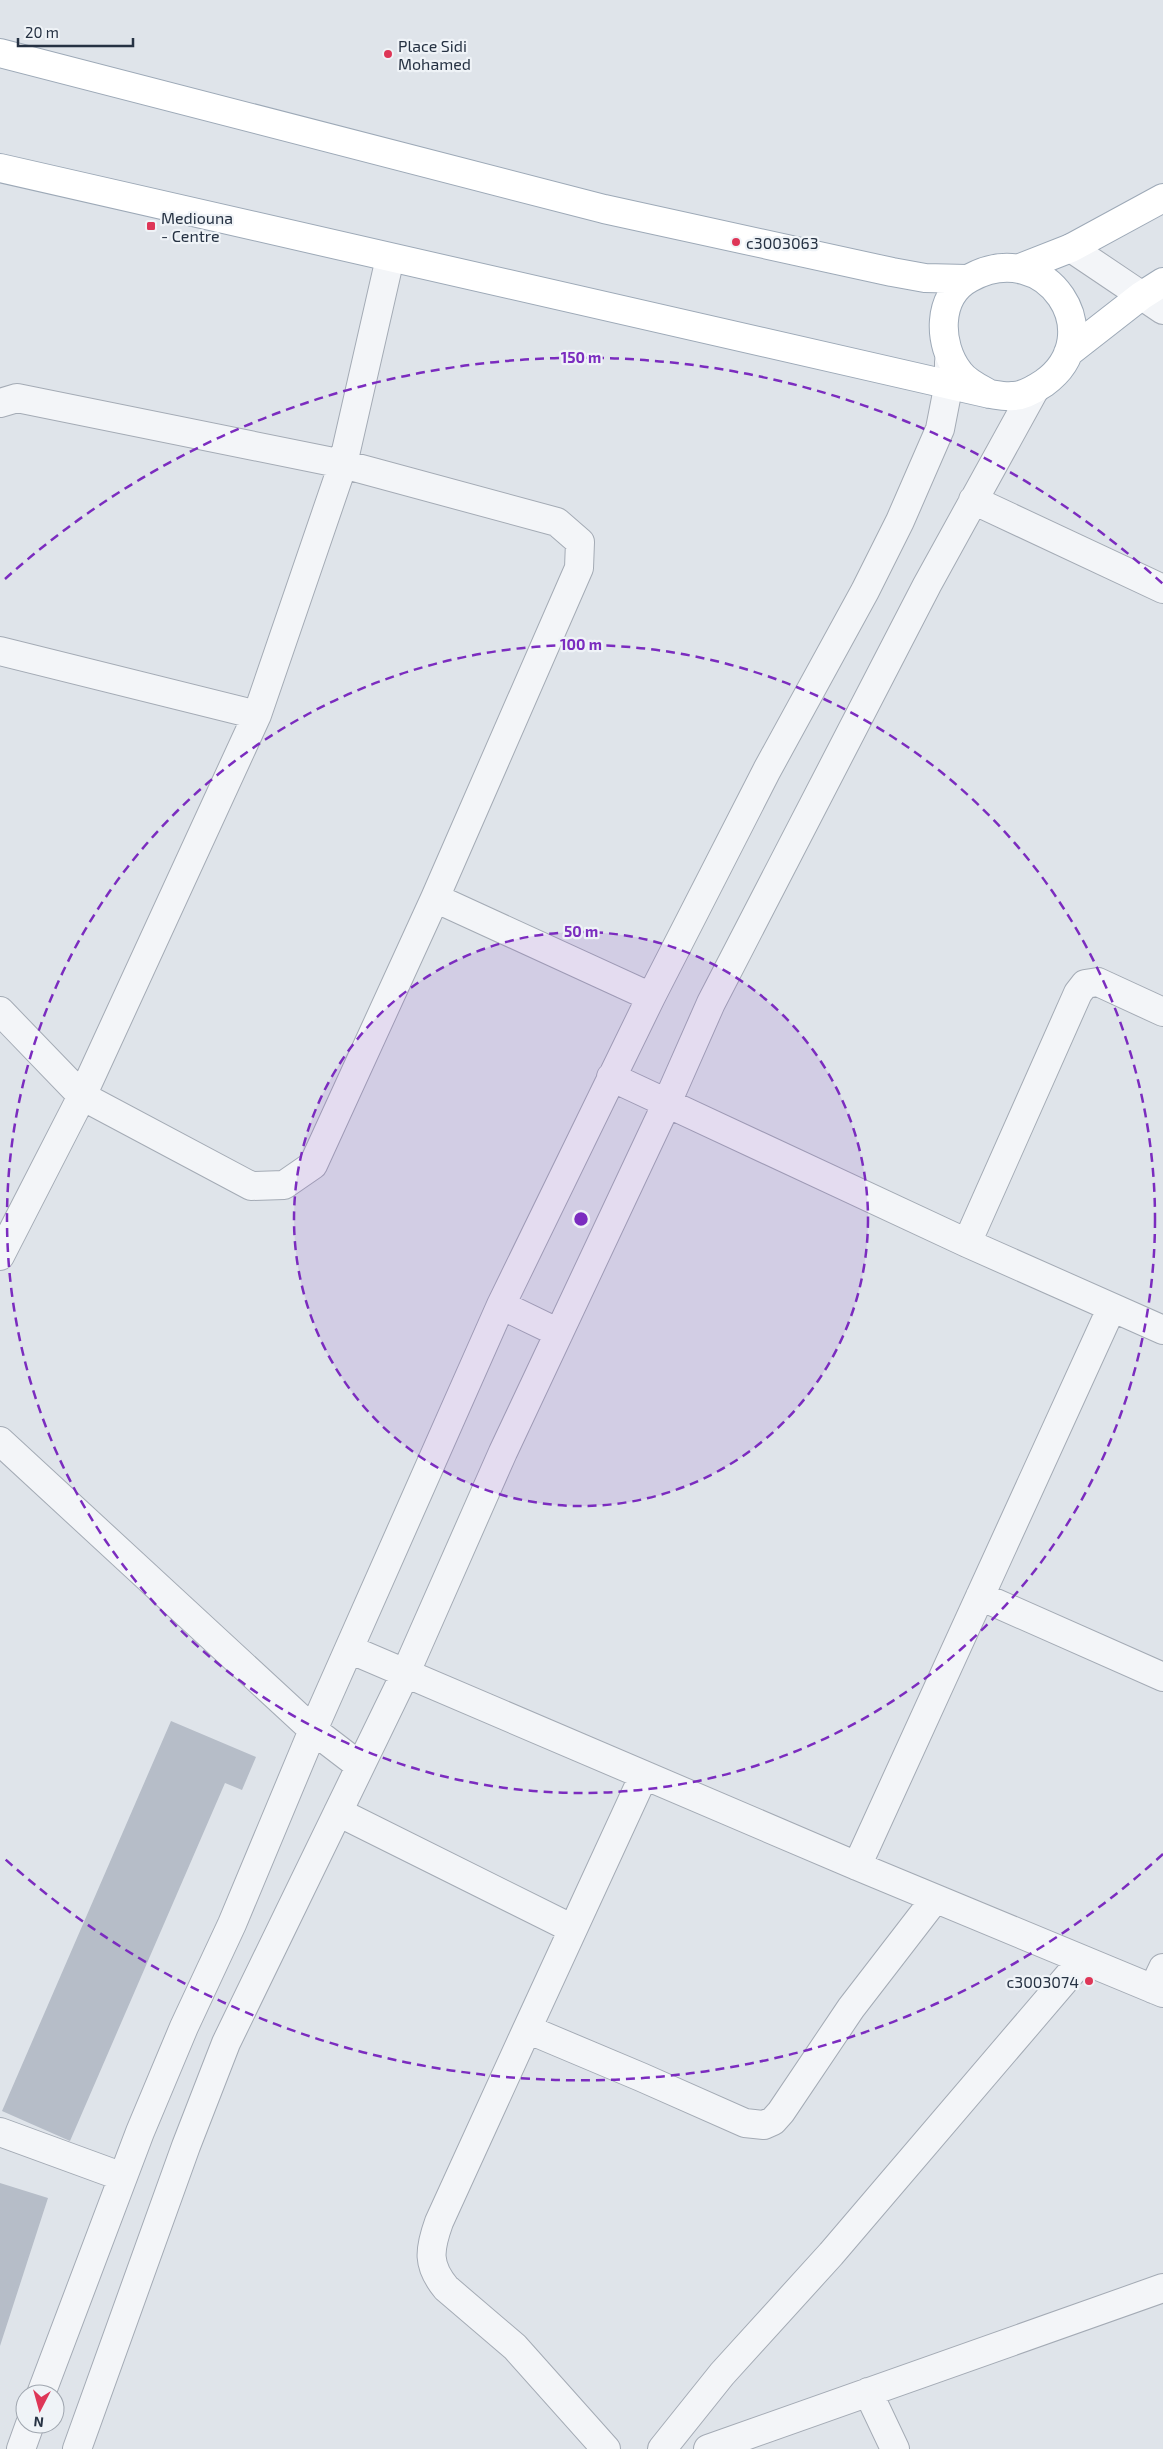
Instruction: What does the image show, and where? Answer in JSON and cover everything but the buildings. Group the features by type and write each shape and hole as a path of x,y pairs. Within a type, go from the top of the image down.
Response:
{"main road":[{"path":"0,53 604,209 892,272 925,278 967,279 999,267 1020,268 1041,276 1058,290 1068,309 1072,331 1068,353 1055,374 1035,389 1014,396 990,394 960,374 949,370 390,258 0,168"},
{"path":"1020,268 1071,248 1163,198"},
{"path":"949,370 944,340 944,319 950,297 967,279"},
{"path":"1068,353 1156,296"}],"street":[{"path":"1071,248 1156,296"},
{"path":"0,1256 82,1096 257,715 343,464 390,258"},
{"path":"45,2384 123,2177 184,2027 232,1924 313,1730 501,1306 651,997 767,770 865,591 900,521 923,472 940,429 949,370"},
{"path":"77,2449 186,2146 226,2043 406,1672 711,1003 973,500 1035,389"},
{"path":"0,403 17,398 343,464 557,522 580,542 579,568 435,898 313,1165 284,1185 251,1186 82,1096 0,1011"},
{"path":"973,500 1163,589"},
{"path":"0,651 257,715"},
{"path":"435,898 651,997"},
{"path":"967,1243 1078,993 1085,984 1098,982 1163,1012"},
{"path":"611,1077 666,1105 967,1243 1163,1330"},
{"path":"501,1306 559,1333"},
{"path":"857,1866 1112,1309"},
{"path":"2,1449 313,1730 360,1766"},
{"path":"980,1596 1163,1677"},
{"path":"349,1649 1082,1960 1160,1984"},
{"path":"606,2449 515,2348 446,2288 437,2277 431,2263 431,2251 439,2222 644,1775"},
{"path":"338,1812 573,1929"},
{"path":"527,2029 745,2123 764,2125 781,2112 851,2008 935,1899"},
{"path":"662,2449 722,2374 831,2254 1082,1960"},
{"path":"0,2132 123,2177"},
{"path":"708,2449 1163,2288"},
{"path":"868,2392 895,2449"},
{"path":"21,2449 26,2434"}],"place":[{"name":"Place Sidi Mohamed","path":"388,54"},
{"name":"Mediouna - Centre","path":"151,226"},
{"name":"c3003063","path":"736,242"},
{"name":"c3003074","path":"1089,1981"}]}
